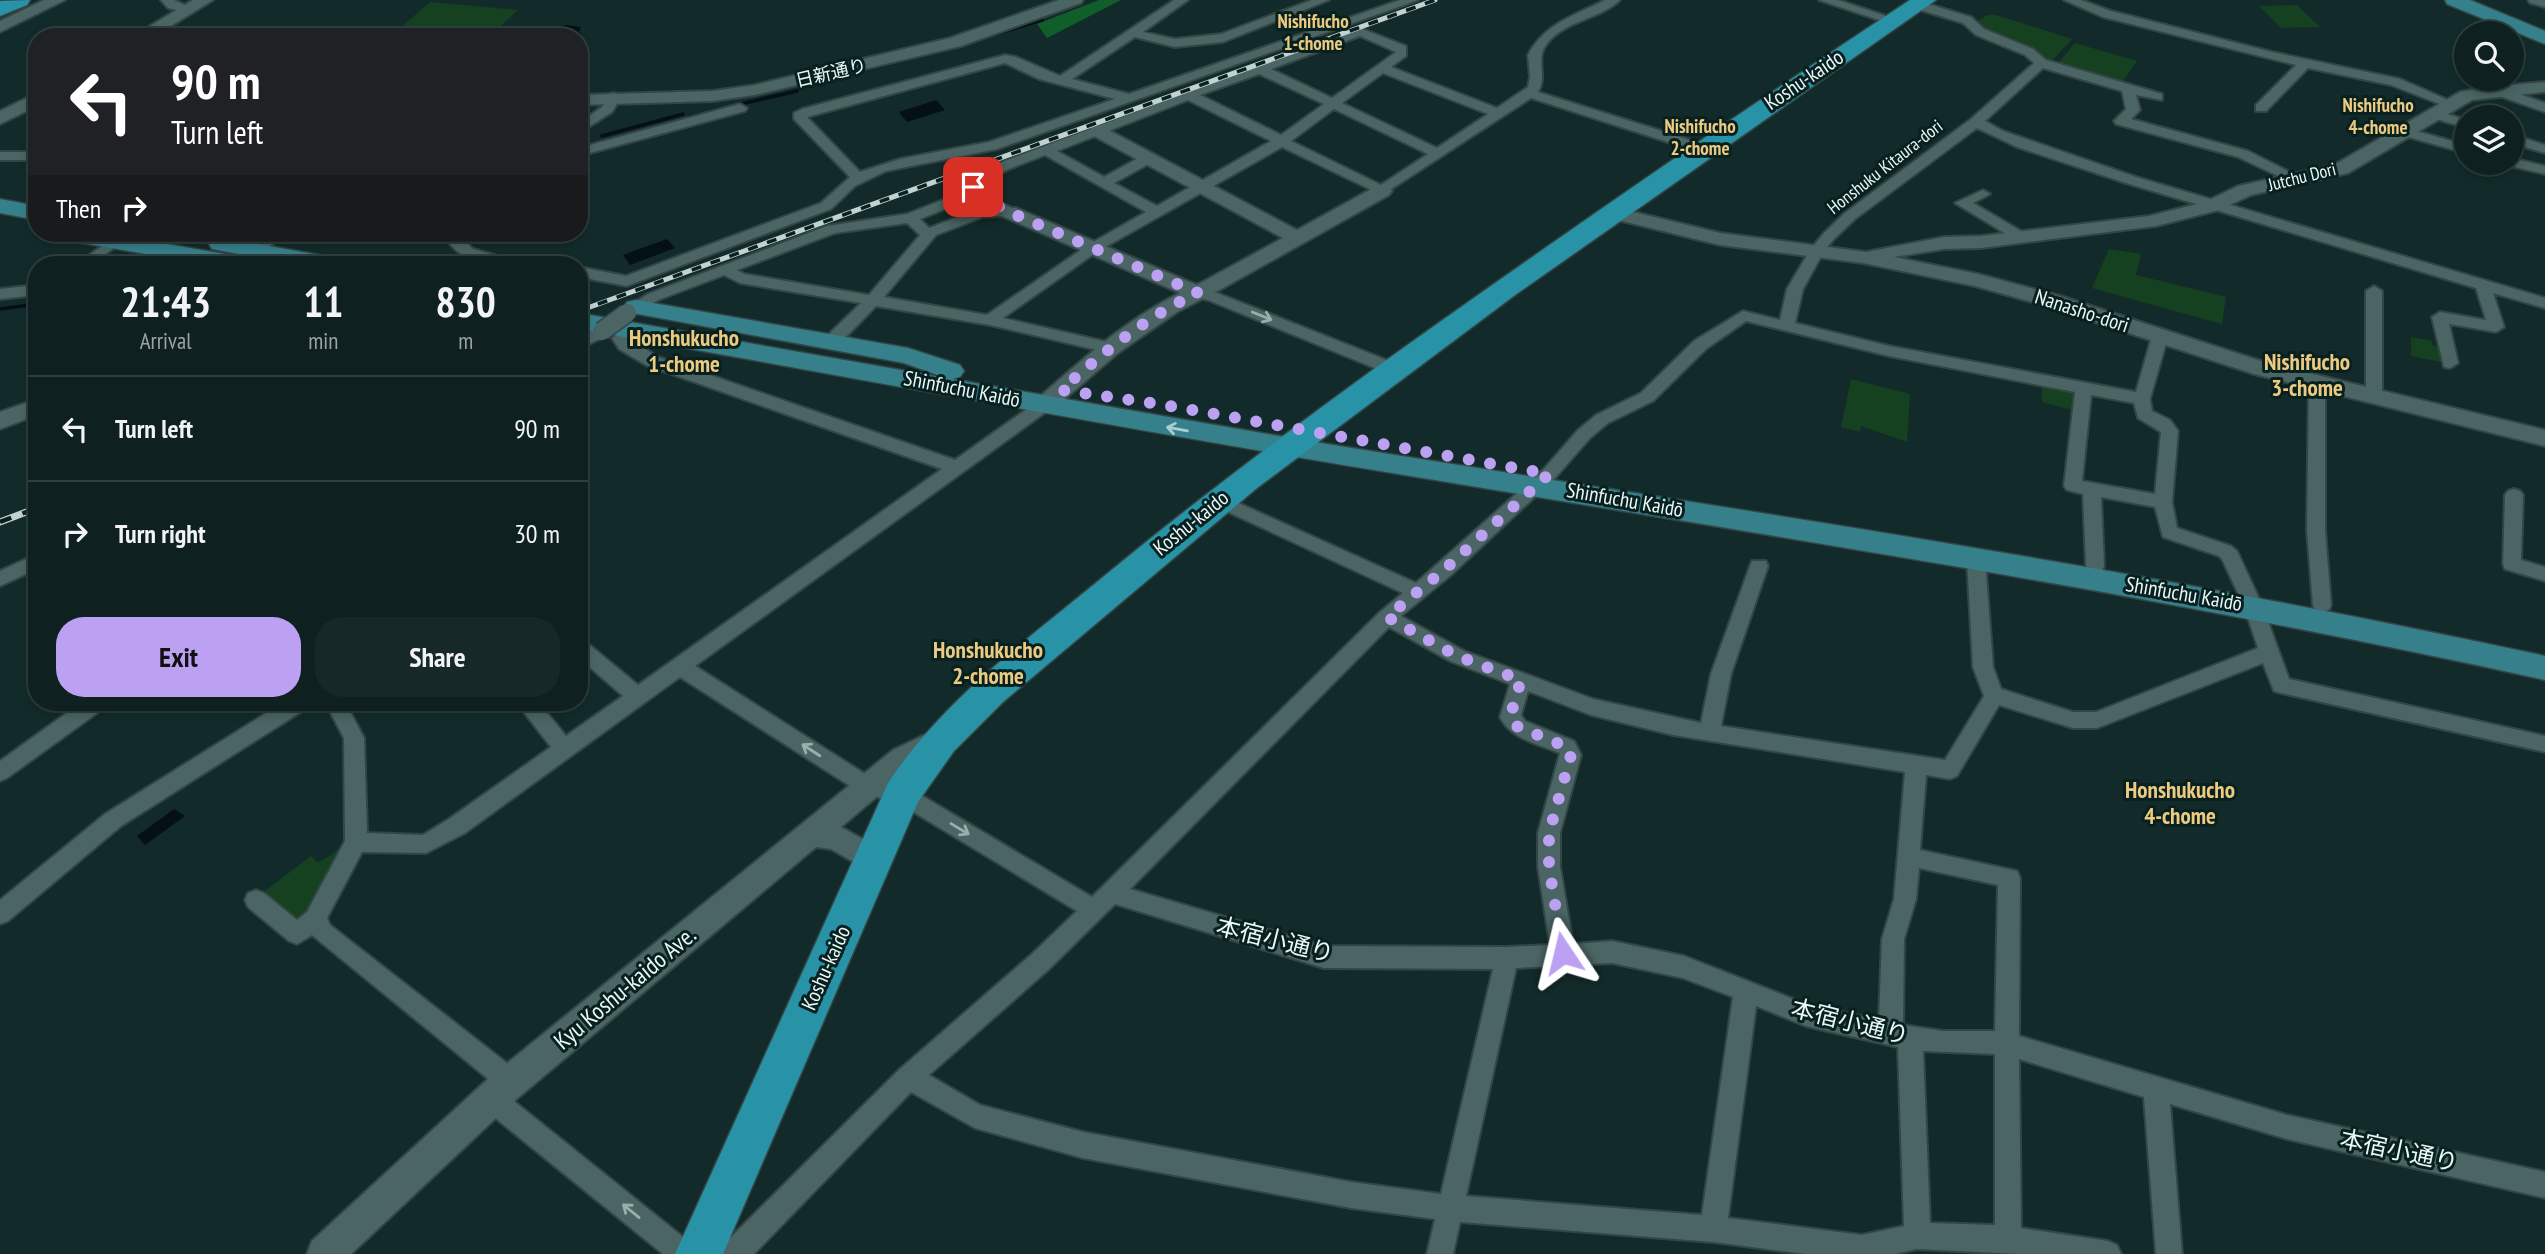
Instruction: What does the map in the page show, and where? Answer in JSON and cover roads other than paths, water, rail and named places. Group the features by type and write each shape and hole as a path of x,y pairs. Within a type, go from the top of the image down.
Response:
{"highway":[{"path":"0,9 19,0"},
{"name":"Koshu-kaido","path":"699,1254 880,845 885,791 915,771 948,731 1115,586 1342,405 1704,149 1922,2"}],"main road":[{"path":"187,9 205,0"},
{"path":"2454,0 2545,38"},
{"path":"2469,0 2545,32"},
{"path":"0,206 28,211"},
{"path":"0,221 28,226"},
{"path":"114,242 214,256"},
{"path":"184,242 230,256"},
{"path":"632,310 908,356 953,372"},
{"path":"594,329 916,389 999,396"},
{"name":"Shinfuchu Kaidō","path":"594,329 953,372 1053,398 1543,480 2095,566 2248,598 2545,668"},
{"name":"Shinfuchu Kaidō","path":"594,329 999,396 1053,398"},
{"name":"Shinfuchu Kaidō","path":"1543,480 1976,559 2248,598 2322,605 2545,653"},
{"name":"Kyu Koshu-kaido Ave.","path":"807,837 839,812"}],"street":[{"path":"0,27 57,0"},
{"path":"167,0 172,5 187,9"},
{"name":"日新通り","path":"588,100 713,96 755,90 955,42 1075,0"},
{"path":"1061,81 1182,0"},
{"path":"1133,33 1175,43 1223,38 1325,9 1412,0"},
{"path":"1825,0 1892,20"},
{"path":"2070,0 2108,14 2304,64 2395,82 2454,116"},
{"path":"2534,0 2545,3"},
{"path":"356,842 426,844 457,825 957,468 1053,398 1110,348 1169,307 1382,191 1536,88 1538,79 1534,55 1546,36 1556,27 1608,1"},
{"path":"1922,2 1966,20 1980,32 2029,52 2041,63 2129,91 2157,97"},
{"path":"155,28 187,9"},
{"path":"588,274 627,281 826,206 846,186 859,179 918,158 951,155 992,146 1248,58 1325,9"},
{"path":"974,195 978,181 1007,165 1360,32 1402,49 1402,53 1282,141 1093,248 990,320"},
{"path":"1223,38 1248,58"},
{"path":"859,179 799,116 1005,59 1044,76 1128,99"},
{"name":"Honshuku Kitaura-dori","path":"1786,326 1795,289 1817,250 1850,216 1976,122 2041,63"},
{"path":"2261,108 2304,64"},
{"path":"1382,68 1499,114"},
{"path":"1260,69 1439,154"},
{"name":"Jutchu Dori","path":"2524,89 2545,87"},
{"path":"2129,91 2133,110 2121,121 2243,154 2298,180"},
{"path":"2499,91 2545,108"},
{"name":"Jutchu Dori","path":"1905,257 2021,237 2149,222 2212,206 2245,190 2341,169 2442,109 2476,93 2499,91"},
{"path":"1529,93 1704,149"},
{"path":"1189,95 1382,191"},
{"path":"588,122 614,100"},
{"path":"0,120 28,103"},
{"path":"588,150 740,108"},
{"path":"1976,122 1988,130 2037,149 2212,206 2430,267 2483,286 2545,303"},
{"path":"1099,131 1297,238"},
{"path":"2406,132 2454,146"},
{"path":"2524,142 2545,149"},
{"path":"1047,151 1157,212"},
{"path":"0,156 28,156"},
{"path":"1105,182 1149,158"},
{"path":"2524,165 2545,170"},
{"path":"1983,194 1962,203 2021,237"},
{"path":"974,195 985,206 981,213"},
{"path":"594,329 653,297 832,229 910,218 974,195 1198,293 1212,296 1393,369"},
{"path":"910,218 924,232 931,232 981,213 1009,212"},
{"name":"Nanasho-dori","path":"1613,213 1720,239 1863,257 1905,257 2262,369 2545,438"},
{"path":"831,342 873,300 931,232"},
{"path":"95,256 114,242"},
{"path":"248,256 264,242"},
{"path":"457,242 462,248 478,256"},
{"path":"726,270 740,278 990,320 1110,348"},
{"path":"2450,363 2440,317 2496,327 2483,286"},
{"path":"2374,290 2374,397"},
{"path":"0,294 28,291"},
{"path":"732,1254 793,1196 909,1077 1040,962 1103,902 1387,617 1444,570 1543,480 1584,434 1602,419 1647,397 1700,345 1742,316 1898,353 2142,399"},
{"path":"594,329 652,361 957,468"},
{"path":"2160,336 2142,399 2144,414 2164,424 2169,431 2163,502 2169,531 2178,537 2225,551 2230,556 2281,685 2545,744"},
{"path":"2317,384 2316,530 2322,605"},
{"path":"2084,387 2073,485 2163,502"},
{"path":"0,421 28,410"},
{"path":"2092,489 2095,566"},
{"path":"2514,495 2512,564 2545,574"},
{"path":"1219,501 1416,591"},
{"path":"1976,559 1983,667 1994,696"},
{"path":"0,579 28,565"},
{"path":"1709,733 1721,674 1759,566"},
{"path":"1387,617 1457,656 1591,707 1709,733 1950,770 1994,696"},
{"path":"1994,696 2009,698 2073,720 2097,720 2267,653"},
{"path":"588,655 636,696"},
{"name":"本宿小通り","path":"679,666 885,791 1103,902 1324,957 1507,958 1612,951 1684,967 1806,1015 1901,1036 1943,1042 1985,1041 2006,1044 2287,1127 2545,1185"},
{"path":"1521,680 1510,717 1518,727 1567,747 1571,755 1549,833 1549,867 1563,953"},
{"path":"0,772 85,711"},
{"path":"0,914 113,820 286,711"},
{"path":"257,900 297,934 316,918 356,842 354,738 340,711"},
{"path":"533,711 564,748"},
{"path":"1916,765 1905,899 1893,939 1917,1236"},
{"name":"Kyu Koshu-kaido Ave.","path":"839,812 885,791"},
{"path":"807,837 816,834 880,845"},
{"name":"Kyu Koshu-kaido Ave.","path":"326,1254 501,1090 807,837"},
{"path":"1910,857 2009,878 2006,1044 2008,1239"},
{"path":"316,918 322,932 499,1072 503,1108 684,1254"},
{"path":"1440,1254 1507,958"},
{"path":"1713,1229 1746,990"},
{"path":"909,1077 975,1116 1083,1145 1351,1195 1451,1208 1713,1229 1863,1248 1917,1236 2008,1239 2108,1254"},
{"path":"2156,1088 2169,1254"}],"waterway":[{"path":"976,40 1042,20"},
{"path":"847,74 944,50"},
{"path":"823,80 835,77"},
{"path":"741,104 797,91"},
{"path":"602,136 683,114"},
{"path":"690,117 703,114"},
{"path":"0,309 28,305"}],"railway":[{"path":"588,308 1435,0"},
{"path":"0,522 28,511"}],"district":[{"name":"Nishifucho 1-chome","path":"1313,32"},
{"name":"Nishifucho 4-chome","path":"2378,116"},
{"name":"Nishifucho 2-chome","path":"1700,137"},
{"name":"Honshukucho 1-chome","path":"684,351"},
{"name":"Nishifucho 3-chome","path":"2307,375"},
{"name":"Honshukucho 2-chome","path":"988,663"},
{"name":"Honshukucho 4-chome","path":"2180,803"}]}
